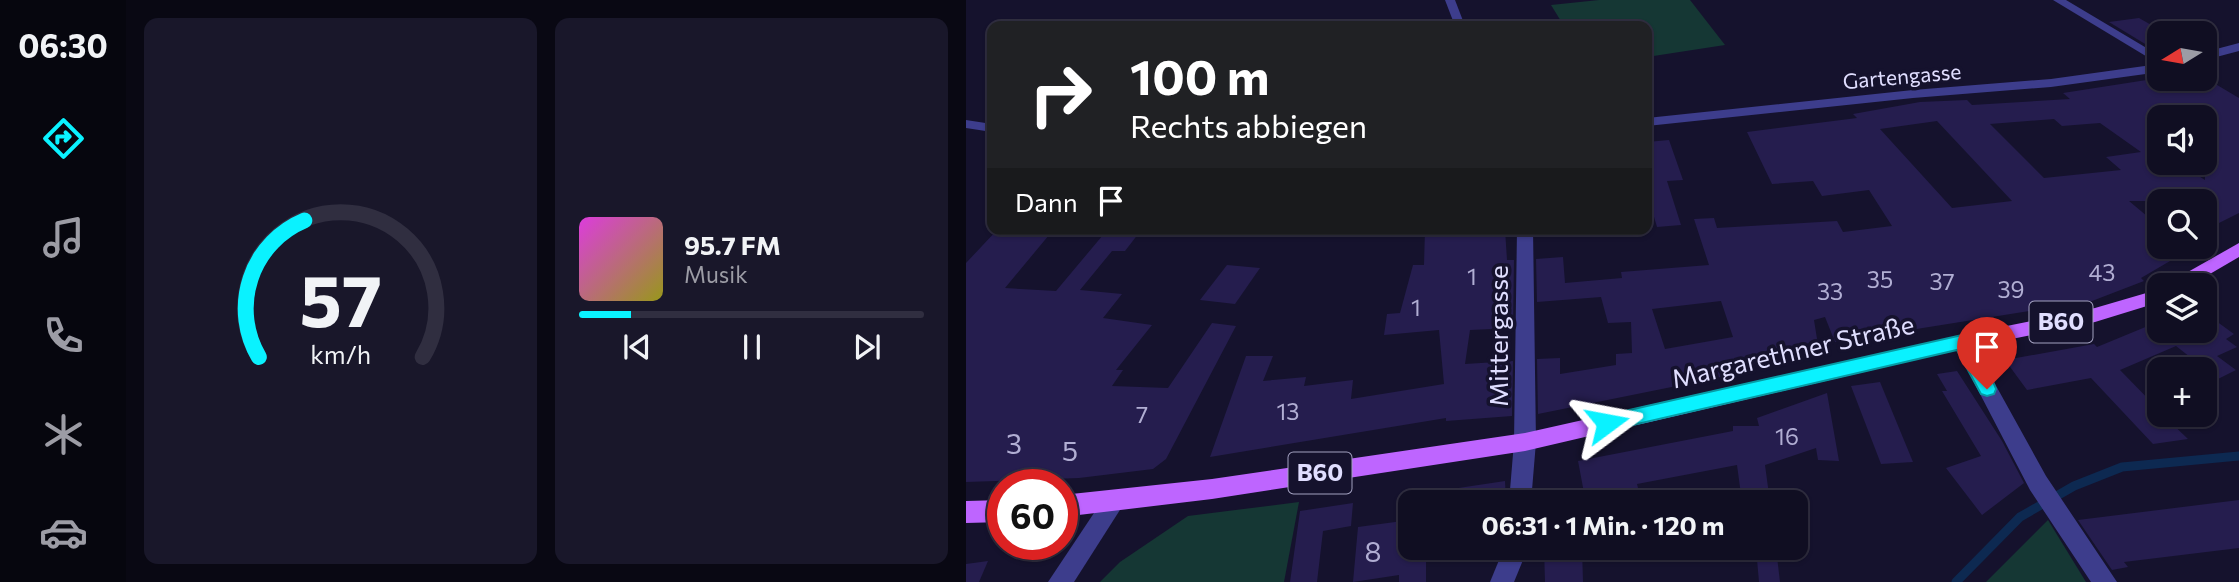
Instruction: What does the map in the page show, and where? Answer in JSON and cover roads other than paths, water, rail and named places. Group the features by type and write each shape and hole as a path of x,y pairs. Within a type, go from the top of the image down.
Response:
{"main road":[{"path":"2198,273 2239,249"},
{"name":"Margarethner Straße","path":"1078,505 1114,502 1525,442 1962,342 2095,315 2147,299"},
{"path":"966,512 987,511"}],"street":[{"path":"1450,0 1459,21"},
{"path":"2058,0 2147,53"},
{"path":"2217,53 2239,47"},
{"name":"Gartengasse","path":"1652,121 1913,94 2051,83 2147,70"},
{"path":"966,124 987,127"},
{"name":"Mittergasse","path":"1521,490 1525,442 1525,235"},
{"path":"1962,342 2038,483 2105,582"},
{"path":"1060,582 1114,502"},
{"path":"1502,582 1511,560"}],"waterway":[{"path":"1956,582 2020,517 2074,486 2122,467 2239,456"}]}
